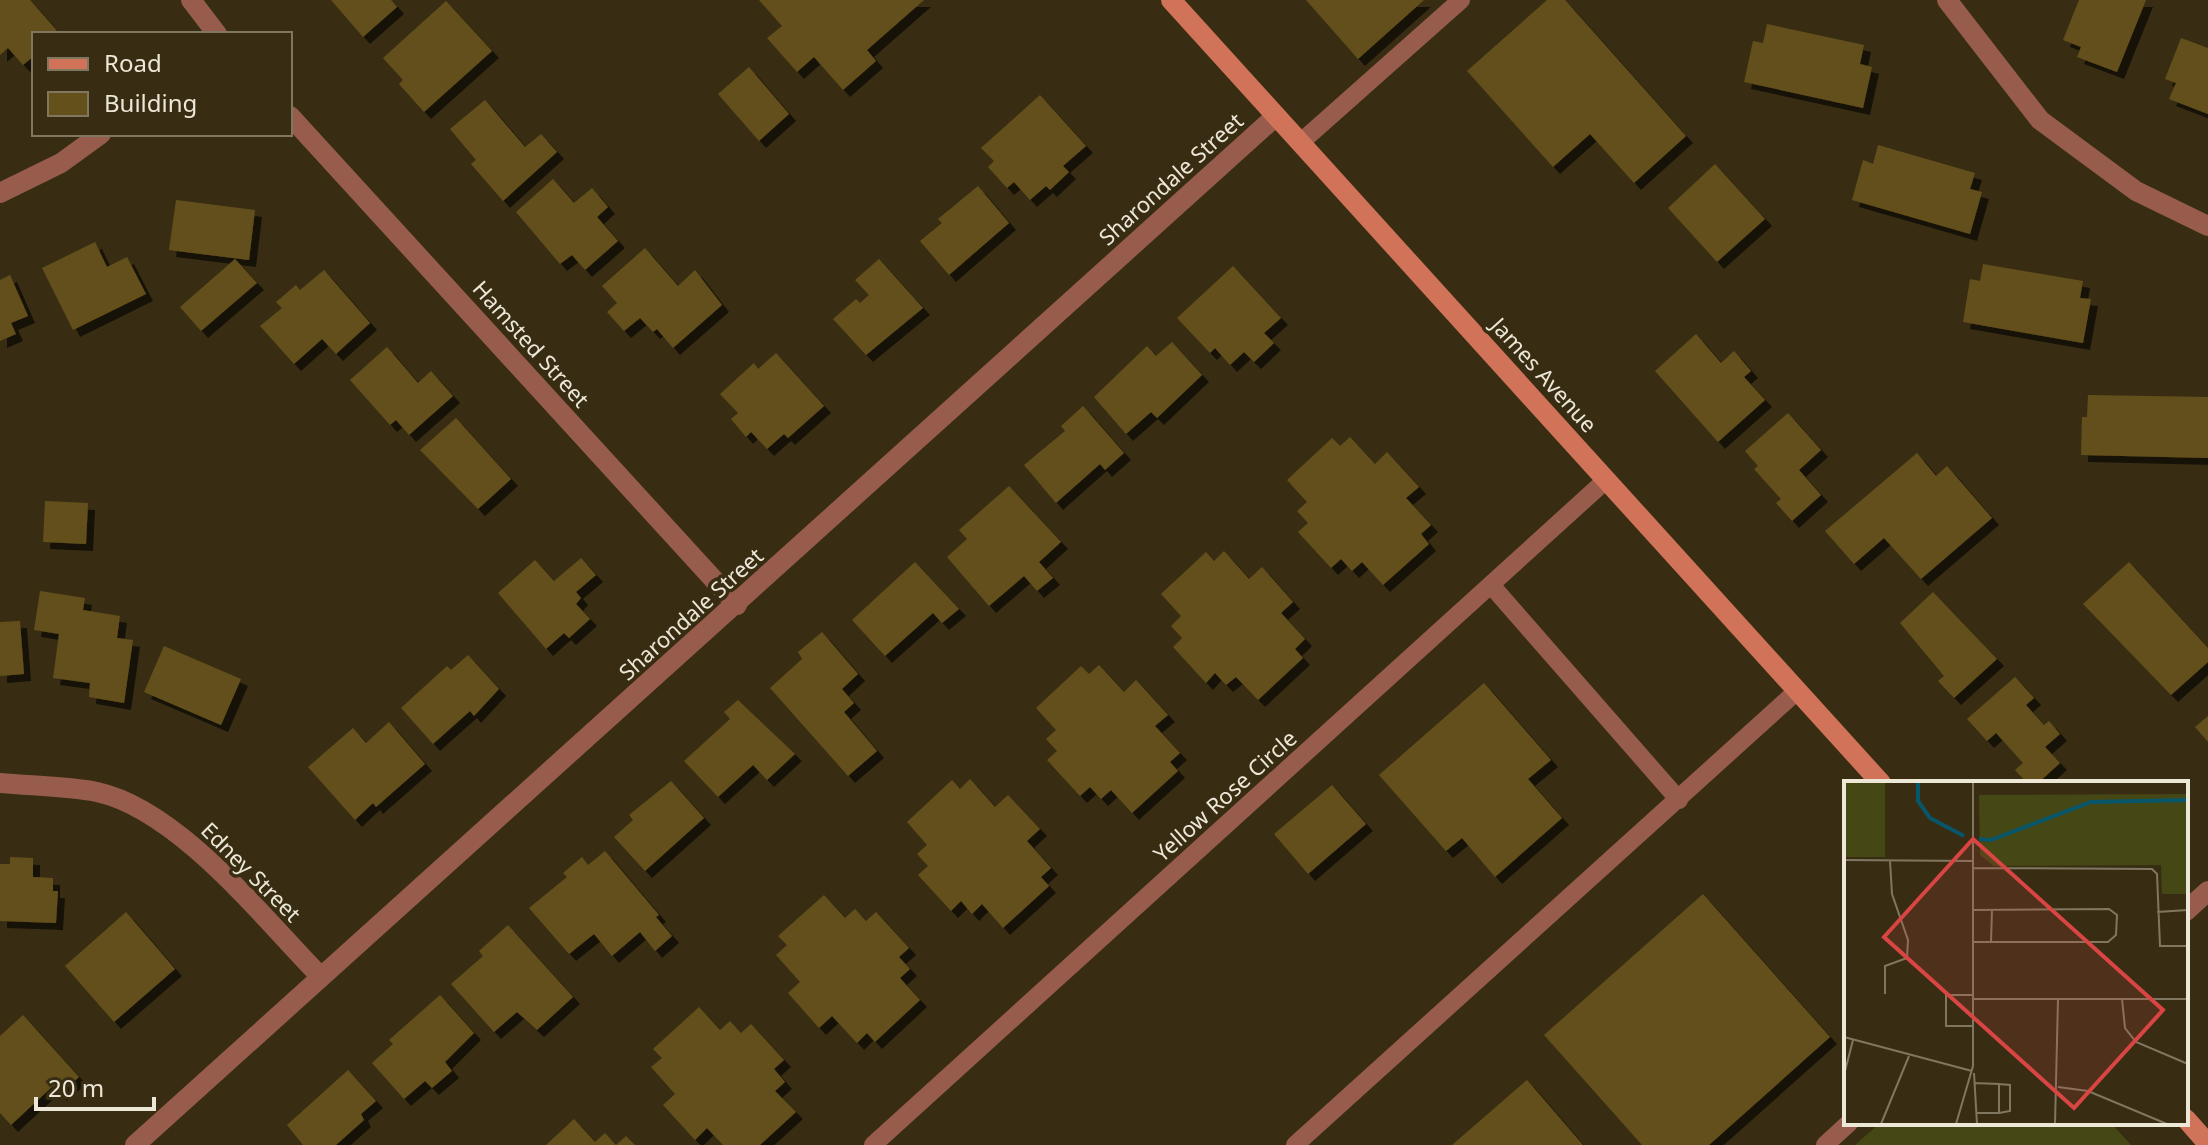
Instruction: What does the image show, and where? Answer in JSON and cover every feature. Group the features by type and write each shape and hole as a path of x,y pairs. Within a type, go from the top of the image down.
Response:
{"main road":[{"name":"James Avenue","path":"1171,0 1879,781"},
{"path":"2188,1121 2208,1144"}],"street":[{"path":"191,0 215,32"},
{"path":"1947,0 2040,120 2136,191 2208,226"},
{"name":"Sharondale Street","path":"135,1145 1276,116"},
{"name":"Hamsted Street","path":"292,118 737,605"},
{"path":"0,193 61,163 98,136"},
{"name":"Edney Street","path":"0,783 98,792 138,807 186,840 321,977"},
{"path":"2188,909 2208,891"}],"lane":[{"path":"1300,143 1461,0"},
{"name":"Yellow Rose Circle","path":"873,1145 1606,480"},
{"path":"1491,585 1679,800"},
{"path":"1295,1145 1594,878 1797,691"},
{"path":"1825,1145 1847,1125"}],"shaded area":[{"path":"1878,1125 2113,1125 2131,1145 1855,1145"}],"building":[{"path":"0,0 30,0 58,32 32,32 32,58 23,65 8,48 0,55"},
{"path":"331,0 391,0 397,7 363,37"},
{"path":"759,0 924,0 867,50 876,61 843,90 814,57 797,72 767,38 782,26"},
{"path":"1306,0 1424,0 1358,59"},
{"path":"1547,0 1565,0 1686,136 1634,183 1590,134 1553,167 1467,71"},
{"path":"2079,0 2146,0 2117,72 2077,57 2081,47 2063,40"},
{"path":"446,1 492,51 424,112 399,84 403,80 383,58"},
{"path":"1767,24 1864,45 1860,64 1872,67 1863,108 1744,82 1753,41 1763,43"},
{"path":"2181,38 2208,48 2208,114 2169,99 2176,83 2165,79"},
{"path":"749,67 789,114 759,141 718,94"},
{"path":"1040,95 1086,146 1063,166 1069,172 1050,190 1046,186 1030,200 1014,182 1007,188 988,167 994,161 981,148"},
{"path":"485,100 525,147 541,134 557,152 503,201 471,164 476,160 450,129"},
{"path":"1878,145 1975,173 1970,189 1982,192 1970,234 1852,200 1863,160 1873,164"},
{"path":"1715,164 1765,219 1717,262 1668,208"},
{"path":"553,179 574,203 592,188 608,207 597,217 618,241 585,270 572,255 560,264 516,212"},
{"path":"978,186 1009,223 949,275 920,241 942,223 938,219"},
{"path":"176,200 255,210 249,260 169,250"},
{"path":"95,242 107,267 127,257 146,294 73,330 42,268"},
{"path":"645,248 678,286 695,270 722,305 673,348 657,329 653,332 640,318 624,331 607,312 617,303 602,286"},
{"path":"235,259 257,283 201,331 180,307"},
{"path":"879,259 923,308 866,355 833,319 856,299 860,303 869,295 855,280"},
{"path":"1983,264 2083,281 2080,298 2091,299 2083,343 1963,322 1970,279 1980,281"},
{"path":"1233,266 1281,318 1264,333 1274,343 1254,362 1244,352 1230,365 1215,348 1210,353 1177,318"},
{"path":"324,270 370,323 336,354 322,339 294,364 260,326 282,308 276,302 296,285 300,290"},
{"path":"10,275 28,316 11,323 16,334 0,341 0,280"},
{"path":"1696,334 1721,363 1734,351 1751,371 1744,377 1765,400 1718,442 1655,371"},
{"path":"1172,342 1202,375 1157,418 1151,412 1126,434 1094,397 1147,346 1156,356"},
{"path":"387,347 418,383 431,371 453,396 409,435 396,420 390,425 350,380"},
{"path":"776,353 824,406 788,438 784,434 767,449 751,432 746,437 731,419 738,413 720,394 754,363 758,369"},
{"path":"2088,395 2208,397 2208,458 2081,455 2082,417 2087,417"},
{"path":"1083,406 1124,453 1105,470 1100,464 1056,503 1024,465 1065,431 1061,426"},
{"path":"1788,413 1821,450 1799,470 1821,495 1792,521 1776,503 1781,499 1754,469 1758,466 1745,451"},
{"path":"456,418 511,479 478,509 420,450"},
{"path":"1350,437 1375,464 1387,452 1419,487 1406,498 1431,525 1421,534 1429,544 1383,585 1362,562 1352,571 1341,559 1331,568 1298,532 1308,523 1297,511 1307,502 1287,480 1332,438 1340,446"},
{"path":"1917,453 1936,476 1947,466 1992,518 1921,579 1884,538 1854,564 1825,531"},
{"path":"1009,486 1061,542 1039,562 1053,578 1037,591 1024,576 989,606 947,557 967,539 959,530"},
{"path":"45,501 88,503 86,544 43,542"},
{"path":"1224,551 1249,579 1262,567 1293,602 1281,613 1305,639 1295,649 1303,658 1258,700 1236,677 1226,685 1215,673 1206,683 1173,647 1182,638 1171,626 1181,616 1161,594 1206,552 1214,561"},
{"path":"581,558 596,575 576,592 581,598 576,604 590,619 569,638 564,633 546,649 498,593 535,560 554,581"},
{"path":"915,562 959,609 942,623 933,613 885,656 852,620"},
{"path":"2129,562 2208,648 2208,662 2171,695 2083,604"},
{"path":"40,591 85,598 83,610 120,616 117,638 133,640 124,703 89,697 90,683 53,678 59,634 34,630"},
{"path":"1933,592 1997,659 1954,698 1938,681 1944,676 1900,623"},
{"path":"20,621 24,674 0,676 0,622"},
{"path":"822,632 858,674 842,689 854,703 844,712 877,751 848,776 770,688 802,659 798,652"},
{"path":"164,646 241,679 221,725 144,692"},
{"path":"468,655 499,689 474,716 470,711 433,744 401,708 447,666 451,670"},
{"path":"1099,665 1124,692 1136,680 1168,715 1155,726 1180,753 1170,762 1178,771 1132,813 1111,790 1101,799 1090,787 1080,796 1047,760 1057,751 1046,739 1056,730 1036,708 1081,666 1089,674"},
{"path":"2015,677 2034,698 2026,705 2044,725 2049,721 2060,734 2045,747 2060,763 2040,781 2025,781 2015,770 2023,763 1996,733 1987,741 1967,719"},
{"path":"1484,683 1551,760 1528,779 1562,818 1495,877 1462,838 1446,851 1379,775"},
{"path":"738,700 795,754 767,780 753,765 718,797 684,761 730,719 724,712"},
{"path":"2208,716 2208,742 2195,727"},
{"path":"389,722 425,764 376,807 373,803 355,820 308,767 353,728 366,743"},
{"path":"970,779 995,807 1008,795 1040,829 1027,841 1051,868 1041,877 1049,886 1003,928 982,904 972,914 961,901 951,911 918,875 928,866 917,854 927,845 907,822 952,780 960,789"},
{"path":"671,781 704,818 645,871 614,837 633,820 629,815"},
{"path":"1332,785 1366,824 1308,874 1274,834"},
{"path":"605,851 659,915 656,917 672,936 655,951 640,932 612,956 594,934 569,954 529,908 567,877 563,873 582,857 588,865"},
{"path":"10,857 33,858 33,877 53,878 53,891 58,891 56,923 0,921 0,864 10,864"},
{"path":"1703,894 1830,1037 1709,1145 1642,1145 1544,1035"},
{"path":"824,895 845,918 855,909 866,921 876,912 909,948 899,957 910,969 900,978 920,1000 875,1042 867,1033 857,1043 832,1016 819,1028 788,993 800,982 776,955 787,945 778,936"},
{"path":"126,912 175,969 114,1022 65,966"},
{"path":"508,925 573,997 537,1030 517,1012 494,1032 451,984 483,956 479,951"},
{"path":"440,995 474,1033 445,1062 452,1071 432,1088 425,1081 404,1099 372,1063 393,1044 389,1040"},
{"path":"699,1007 720,1030 730,1021 741,1033 751,1024 784,1060 774,1069 785,1082 775,1091 796,1112 760,1145 723,1145 707,1128 695,1140 663,1105 675,1094 651,1067 662,1058 653,1049"},
{"path":"23,1015 79,1077 60,1094 53,1086 11,1125 0,1113 0,1036"},
{"path":"348,1070 376,1101 361,1114 364,1120 336,1145 303,1145 287,1125"},
{"path":"1527,1080 1583,1145 1452,1145"},
{"path":"574,1119 595,1142 605,1133 616,1145 546,1145"},
{"path":"626,1136 635,1145 616,1145"}]}
